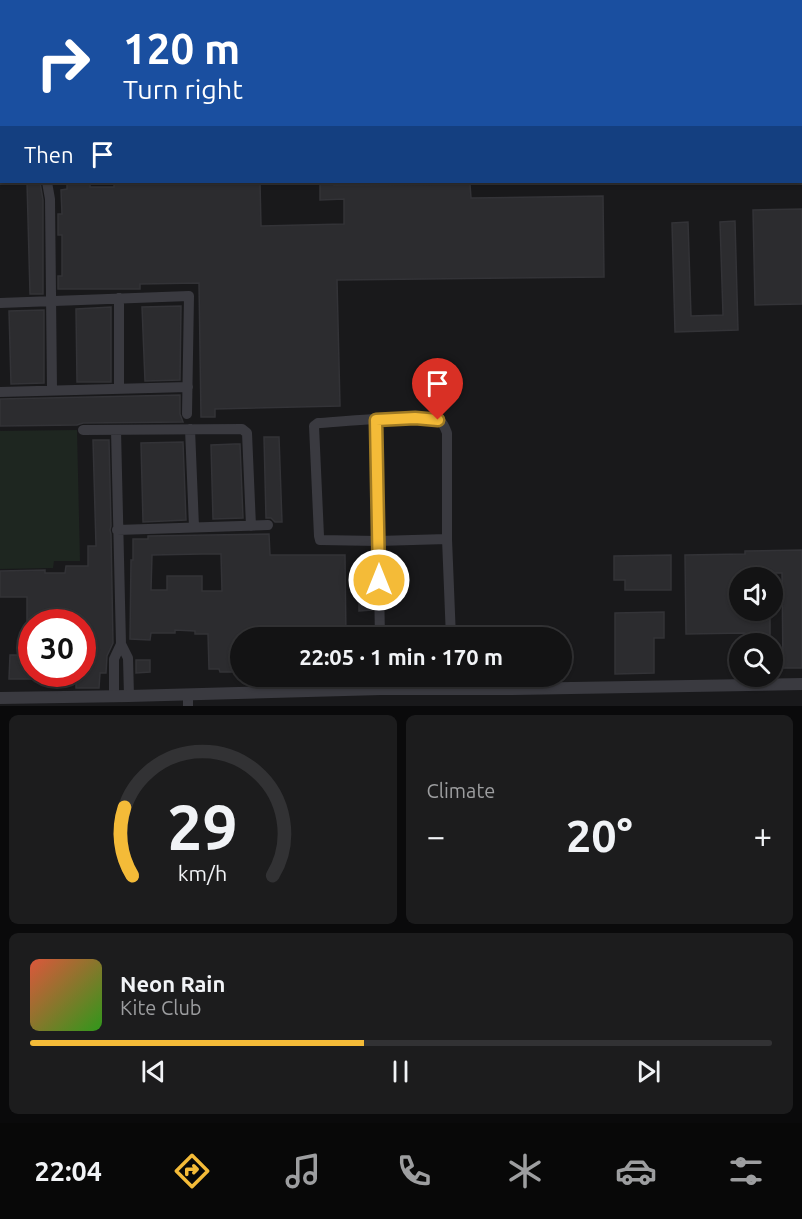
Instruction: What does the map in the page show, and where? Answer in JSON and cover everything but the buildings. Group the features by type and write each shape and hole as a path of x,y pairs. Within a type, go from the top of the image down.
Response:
{"street":[{"path":"47,183 50,199 52,390"},
{"path":"50,199 55,183"},
{"path":"0,303 189,296 187,414"},
{"path":"119,298 119,389"},
{"path":"0,392 188,387"},
{"path":"447,539 320,540 314,426 318,423 415,418 438,420 445,425 451,627"},
{"path":"376,420 380,627"},
{"path":"190,429 194,527"},
{"path":"83,430 242,429 248,433 251,525"},
{"path":"116,430 121,644 128,658 129,696"},
{"path":"117,530 268,525"},
{"path":"114,696 114,659 121,644"},
{"path":"572,683 802,684"},
{"path":"0,698 129,696 188,700 336,687"}],"shaded area":[{"path":"77,430 80,561 54,561 53,568 0,569 0,431"}],"route":[{"path":"379,580 376,420 415,418 438,420"}]}
